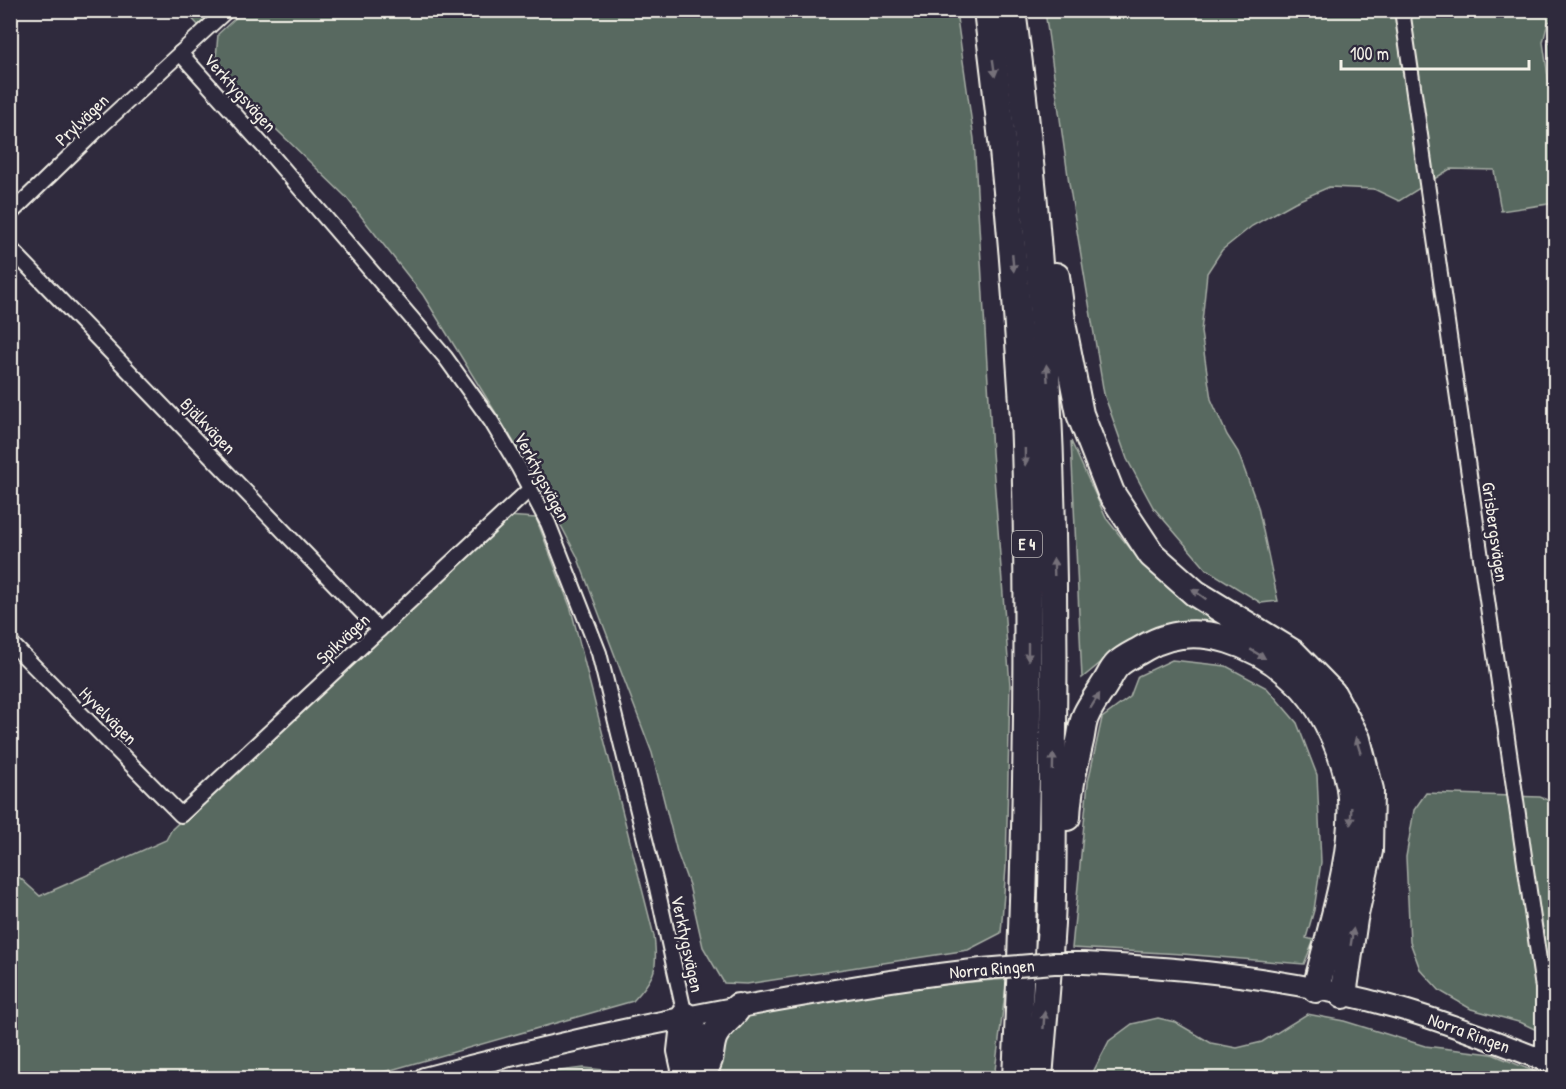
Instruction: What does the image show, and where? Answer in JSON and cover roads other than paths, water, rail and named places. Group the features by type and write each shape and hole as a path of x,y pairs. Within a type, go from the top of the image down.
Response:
{"highway":[{"name":"E 4","path":"987,10 997,87 1015,280 1025,441 1028,611 1027,806 1016,1078"},
{"name":"E 4","path":"1012,10 1038,238 1050,419 1053,535 1051,920 1039,1078"},
{"name":"E 4","path":"1031,168 1053,251 1063,328 1080,414 1111,493 1152,555 1195,593 1293,653 1332,693 1357,739 1370,790 1369,851 1354,919 1343,994"},
{"name":"E 4","path":"1051,920 1064,870 1068,795 1085,716 1118,664 1154,642 1183,634 1211,634 1255,651 1303,687 1320,710 1345,769 1351,797 1350,843 1316,989"},
{"name":"E 4","path":"1003,1078 1009,1039 1020,1003"},
{"path":"700,1075 709,1064 710,1048 716,1032 738,1007"},
{"path":"685,1016 699,1042 700,1075"}],"main road":[{"name":"Norra Ringen","path":"424,1078 614,1031 685,1016 872,984 982,969 1054,963 1159,967 1264,978 1343,994 1410,1012 1473,1033 1549,1063"}],"street":[{"name":"Prylvägen","path":"10,214 227,10"},
{"name":"Grisbergsvägen","path":"1402,10 1543,988 1549,1063"},
{"name":"Verktygsvägen","path":"180,53 274,158 445,357 492,421 548,523 599,653 657,888 685,1016"},
{"name":"Bjälkvägen","path":"10,248 379,630"},
{"name":"Spikvägen","path":"181,815 530,489"},
{"name":"Hyvelvägen","path":"10,642 181,815"}]}
